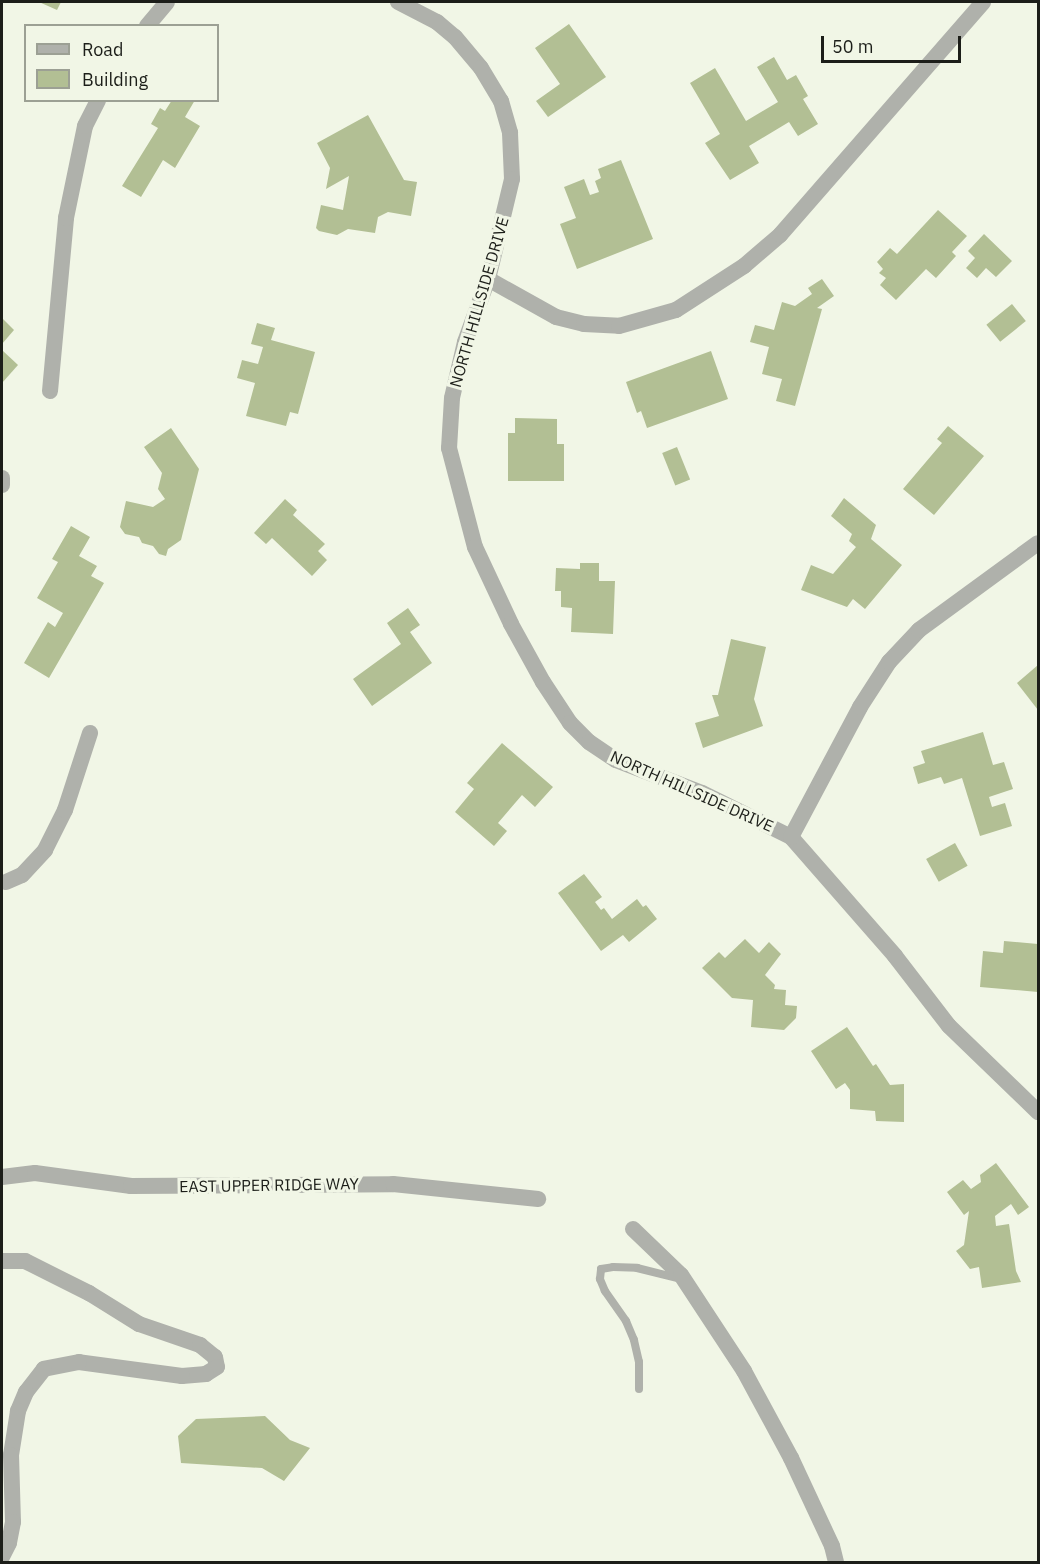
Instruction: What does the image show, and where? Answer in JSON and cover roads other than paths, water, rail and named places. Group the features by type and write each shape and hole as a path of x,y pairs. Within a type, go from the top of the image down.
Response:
{"street":[{"path":"149,24 167,2"},
{"name":"NORTH HILLSIDE DRIVE","path":"398,2 418,10 455,37 481,68 501,101 510,133 512,179 488,279 465,342 452,398 449,448 475,547 511,624 565,715 589,742 630,766 702,793 791,837 895,956 949,1026 1038,1112"},
{"path":"488,279 556,317 584,324 619,326 676,310 744,266 780,235 983,2"},
{"path":"50,391 66,218 85,126 97,102"},
{"path":"2,478 2,485"},
{"path":"791,837 860,707 889,662 919,630 1038,543"},
{"path":"7,884 22,874 45,850 65,810 90,733"},
{"name":"EAST UPPER RIDGE WAY","path":"2,1177 35,1173 131,1186 393,1185 538,1199"},
{"path":"633,1229 684,1280 744,1371 791,1458 832,1546 836,1563"},
{"path":"2,1261 25,1261 89,1293 139,1324 200,1345 215,1357 217,1367 206,1374 182,1376 79,1362 44,1369 26,1392 18,1411 11,1455 13,1522 9,1543 2,1557"}],"lane":[{"path":"639,1389 639,1362 634,1340 626,1321 605,1291 600,1279 602,1269 638,1268 684,1280"}]}
